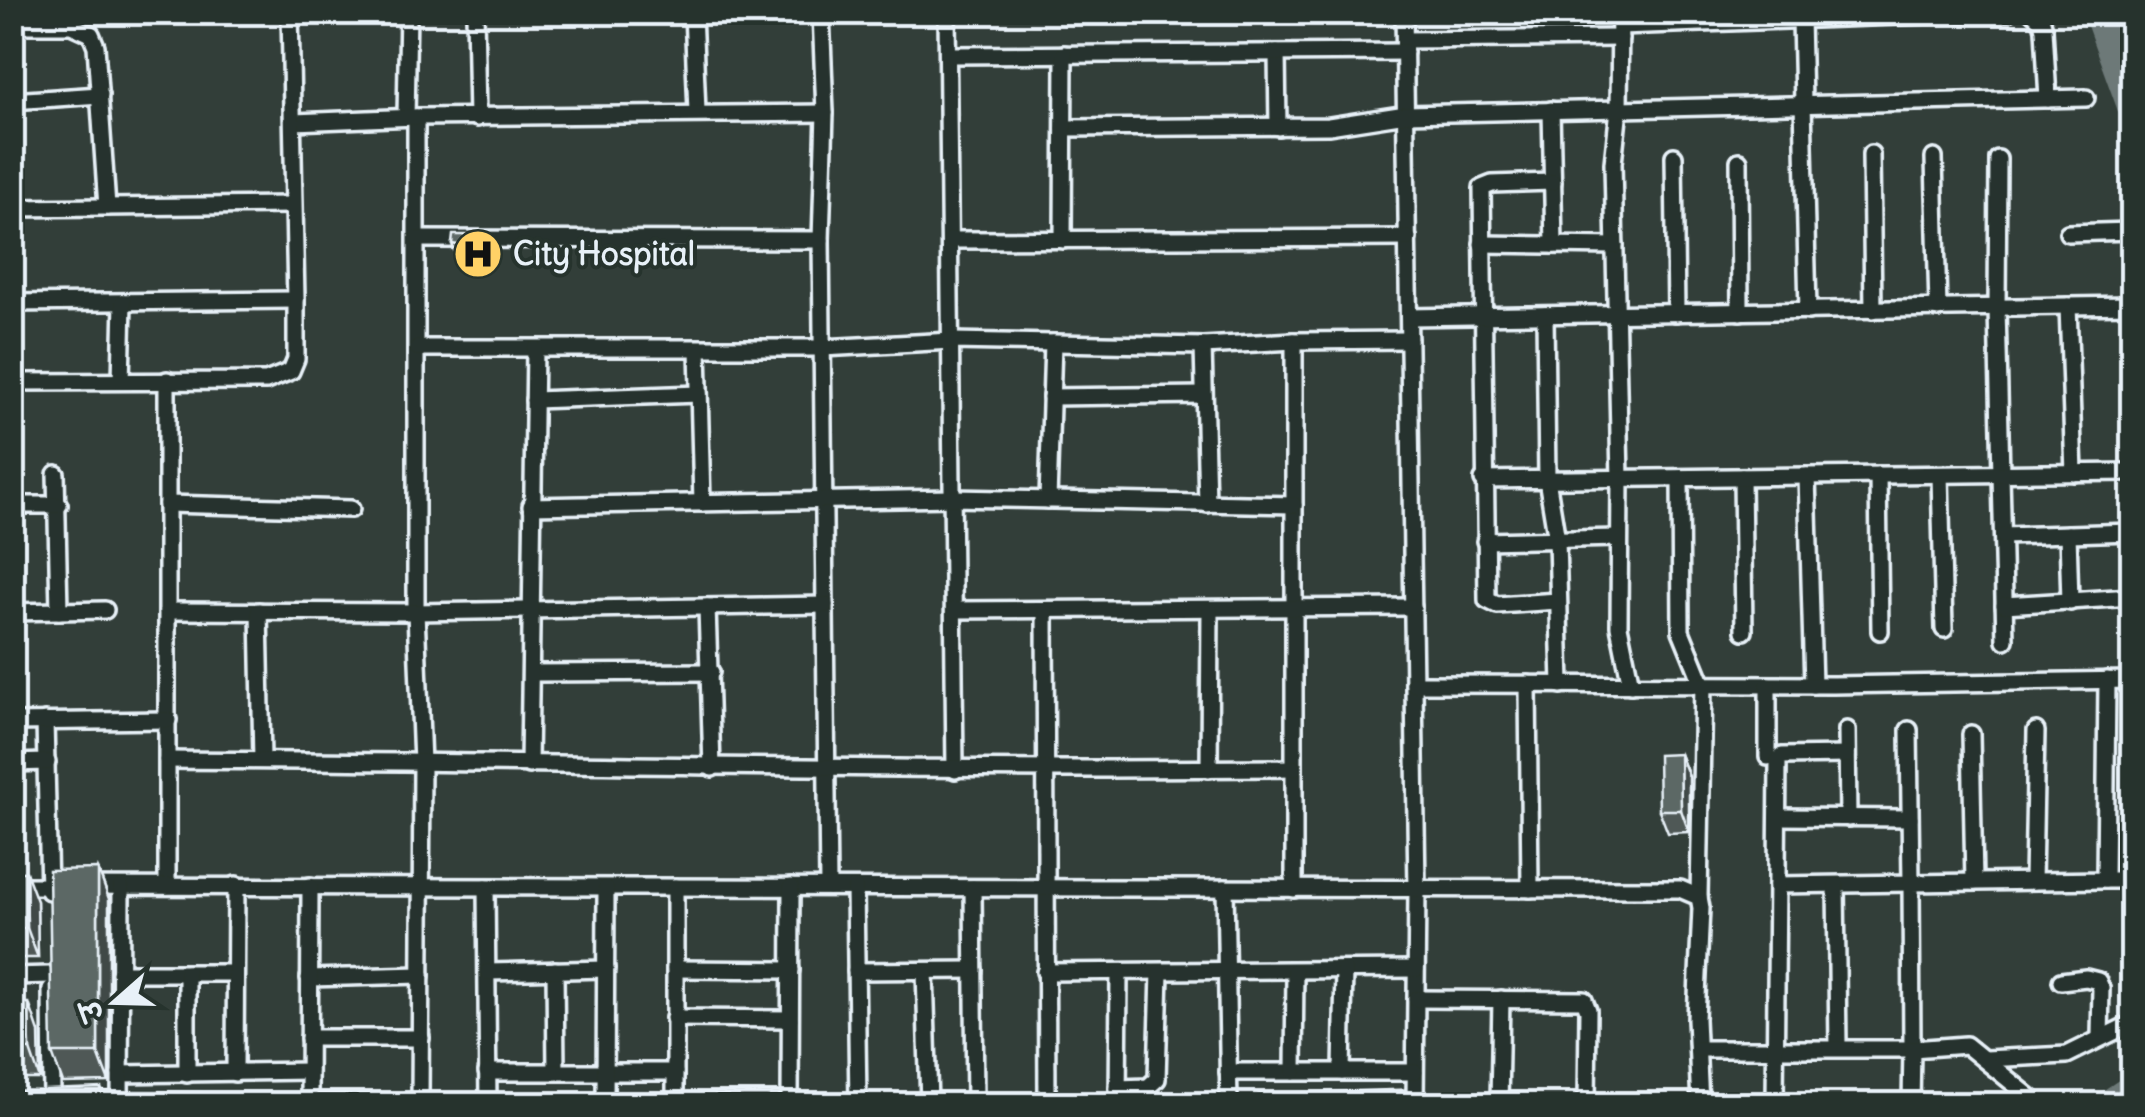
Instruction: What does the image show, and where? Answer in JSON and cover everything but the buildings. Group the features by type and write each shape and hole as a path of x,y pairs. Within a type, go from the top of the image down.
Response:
{"street":[{"path":"12,382 266,382 291,371 296,359 296,300 290,12"},
{"path":"408,12 417,238 416,612 422,763 420,1104"},
{"path":"475,12 477,118"},
{"path":"694,12 697,112"},
{"path":"821,12 828,887"},
{"path":"948,12 955,770"},
{"path":"1261,1104 1415,1102 1417,889 1404,12"},
{"path":"950,55 1277,52 1405,46 1620,26 2008,12"},
{"path":"2032,12 2042,20 2044,30 2048,100"},
{"path":"1801,19 1808,312"},
{"path":"12,25 71,25 91,34 96,46 107,207"},
{"path":"1620,26 1614,163 1619,626 1631,685"},
{"path":"1277,52 1278,127"},
{"path":"1063,240 1064,54"},
{"path":"12,101 100,96"},
{"path":"1064,128 1329,126 1406,114 2086,98"},
{"path":"1550,110 1554,245"},
{"path":"294,122 697,112 824,113"},
{"path":"1871,154 1873,310"},
{"path":"1674,156 1676,313"},
{"path":"1934,158 1938,309"},
{"path":"1998,159 1997,308 2005,640"},
{"path":"1739,161 1740,312"},
{"path":"1552,182 1492,184 1482,188 1484,542 1485,595 1492,604 1558,601"},
{"path":"12,208 293,205"},
{"path":"1409,317 2132,308 2131,207"},
{"path":"2068,233 2131,231"},
{"path":"417,238 821,240"},
{"path":"951,240 1408,238"},
{"path":"1482,244 1615,246"},
{"path":"12,302 296,300"},
{"path":"120,381 123,302"},
{"path":"2068,306 2074,473"},
{"path":"1545,315 1547,479 1556,540 1561,685"},
{"path":"417,348 822,348 952,341 1203,346 1409,340"},
{"path":"1294,342 1294,888"},
{"path":"1048,500 1053,343"},
{"path":"1203,346 1207,504"},
{"path":"529,765 535,349"},
{"path":"698,349 702,503"},
{"path":"167,380 168,886"},
{"path":"534,400 699,394"},
{"path":"1052,397 1204,396"},
{"path":"1484,480 2132,472"},
{"path":"56,474 59,612"},
{"path":"1940,475 1944,629"},
{"path":"1807,476 1813,685"},
{"path":"1878,476 1880,631"},
{"path":"1742,477 1744,632"},
{"path":"1680,478 1682,631 1703,685 1700,1104"},
{"path":"532,506 953,498 1294,505"},
{"path":"167,504 352,508"},
{"path":"12,505 58,505"},
{"path":"2002,536 2132,532"},
{"path":"2068,534 2070,602"},
{"path":"1484,542 1620,538"},
{"path":"2004,604 2132,598"},
{"path":"168,610 416,612 825,605"},
{"path":"707,607 712,768"},
{"path":"954,610 1413,607"},
{"path":"12,612 105,610"},
{"path":"1045,610 1047,1104"},
{"path":"1210,610 1210,769"},
{"path":"259,611 262,760"},
{"path":"531,672 711,672"},
{"path":"2106,880 2107,680"},
{"path":"1414,684 1813,685 2132,680"},
{"path":"1528,684 1530,889"},
{"path":"1768,685 1768,757"},
{"path":"12,722 168,720"},
{"path":"46,721 50,904"},
{"path":"1848,730 1848,818"},
{"path":"1909,730 1911,1104"},
{"path":"2033,881 2036,731"},
{"path":"1971,734 1974,882"},
{"path":"1774,1104 1780,758 1847,755"},
{"path":"167,760 826,770 1294,768"},
{"path":"12,763 47,762"},
{"path":"1778,817 1910,818"},
{"path":"1777,885 2132,880"},
{"path":"1836,884 1838,1046"},
{"path":"235,1073 236,885"},
{"path":"12,886 1680,889 1699,897"},
{"path":"309,1103 310,886"},
{"path":"120,1103 121,887"},
{"path":"486,887 488,1104"},
{"path":"674,887 674,1104"},
{"path":"790,1104 791,887"},
{"path":"605,1104 606,888"},
{"path":"854,888 858,1104"},
{"path":"973,888 975,1104"},
{"path":"1225,888 1229,1104"},
{"path":"50,957 52,1102"},
{"path":"488,972 606,969"},
{"path":"674,969 790,970"},
{"path":"1045,972 1416,969"},
{"path":"555,970 556,1072"},
{"path":"925,970 929,1104"},
{"path":"856,971 974,970"},
{"path":"1342,1072 1344,970"},
{"path":"1294,1072 1295,971"},
{"path":"1120,972 1118,1096 1157,1079 1160,972"},
{"path":"120,973 234,973"},
{"path":"186,973 187,1074"},
{"path":"12,976 51,975"},
{"path":"310,978 420,975"},
{"path":"2061,981 2098,981 2102,988 2100,1036"},
{"path":"1416,999 1584,1000 1588,1010 1587,1104"},
{"path":"1499,1104 1501,999"},
{"path":"674,1018 790,1019"},
{"path":"32,1021 52,1021"},
{"path":"1986,1059 2067,1055 2132,1023"},
{"path":"310,1038 420,1038"},
{"path":"1698,1048 1912,1049 1966,1045 2030,1098"},
{"path":"120,1074 309,1071"},
{"path":"488,1072 674,1072"},
{"path":"1228,1072 1415,1072"},
{"path":"21,1102 460,1104"},
{"path":"517,1104 805,1104"}],"waterway":[{"path":"2098,12 2132,106"},
{"path":"2099,1104 2132,1082"}],"place":[{"name":"City Hospital","path":"478,254"}]}
